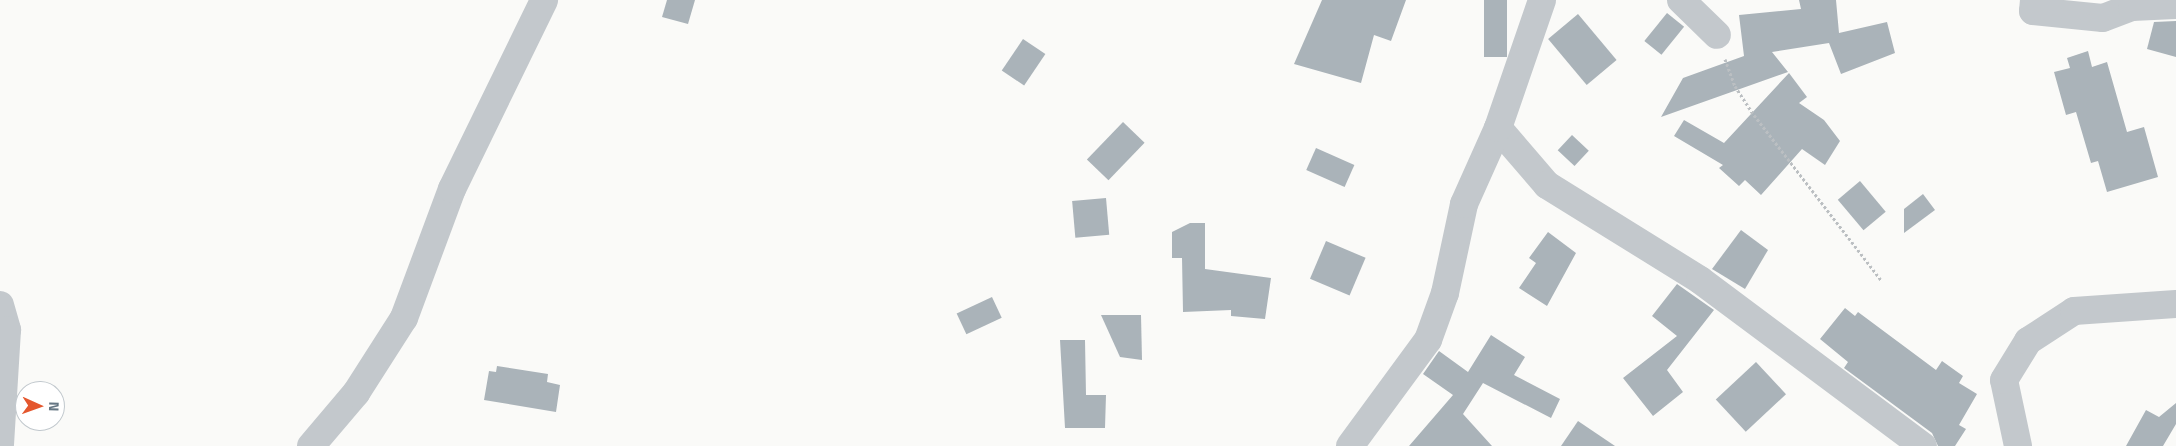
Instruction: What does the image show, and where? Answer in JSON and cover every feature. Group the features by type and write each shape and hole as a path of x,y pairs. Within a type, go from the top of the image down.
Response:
{"street":[{"path":"311,446 356,393 404,318 452,189 544,0"},
{"path":"1350,446 1428,340 1446,294 1464,204 1498,128 1542,0"},
{"path":"1681,0 1717,35"},
{"path":"2034,0 2033,11 2103,18 2132,7 2176,5"},
{"path":"1498,128 1547,185 1700,280 1923,446"},
{"path":"2018,446 2004,380 2028,341 2074,311 2176,304"},
{"path":"0,305 7,330 0,444"}],"path":[{"path":"1717,35 1735,86 1749,108 1881,280"}],"building":[{"path":"667,0 695,0 688,24 662,17"},
{"path":"1322,0 1406,0 1391,41 1374,35 1361,83 1294,64"},
{"path":"1484,0 1507,0 1507,57 1484,57"},
{"path":"1799,0 1836,0 1839,33 1887,22 1895,53 1841,74 1829,43 1772,52 1788,72 1661,117 1683,78 1744,56 1739,15 1801,9"},
{"path":"1667,13 1684,27 1661,55 1644,41"},
{"path":"1578,14 1617,60 1587,85 1548,39"},
{"path":"2176,21 2176,57 2147,49 2154,22"},
{"path":"1023,39 1045,54 1024,86 1002,71"},
{"path":"2088,51 2092,67 2107,62 2127,132 2144,127 2158,177 2107,192 2098,161 2091,163 2076,112 2066,115 2054,72 2070,68 2067,58"},
{"path":"1789,73 1807,97 1799,103 1824,120 1840,141 1825,165 1802,149 1761,195 1745,180 1739,186 1719,168 1723,165 1674,136 1684,120 1724,143"},
{"path":"1123,122 1145,143 1108,180 1087,159"},
{"path":"1572,135 1589,151 1574,166 1558,150"},
{"path":"1316,148 1354,165 1345,187 1306,170"},
{"path":"1860,181 1886,212 1863,230 1838,200"},
{"path":"1923,194 1935,210 1904,233 1904,209"},
{"path":"1106,198 1109,235 1075,238 1072,201"},
{"path":"1190,223 1205,223 1205,269 1271,278 1265,319 1231,316 1231,310 1183,312 1182,258 1172,258 1172,232"},
{"path":"1741,230 1768,250 1745,289 1712,269"},
{"path":"1548,232 1576,253 1547,306 1519,288 1536,263 1529,258"},
{"path":"1326,241 1366,258 1350,296 1310,279"},
{"path":"1677,284 1714,310 1667,370 1683,392 1653,416 1623,378 1677,336 1652,316"},
{"path":"992,297 1002,318 966,334 957,313"},
{"path":"1845,308 1855,316 1858,312 1936,370 1942,361 1963,376 1959,383 1977,394 1959,425 1966,429 1955,446 1938,446 1932,433 1844,368 1848,362 1820,339"},
{"path":"1101,315 1141,315 1142,360 1120,357"},
{"path":"1491,335 1525,357 1514,375 1560,399 1551,418 1483,383 1463,414 1492,446 1409,446 1453,395 1423,374 1439,351 1468,372"},
{"path":"1060,340 1085,340 1086,395 1106,395 1105,428 1065,428"},
{"path":"1756,362 1786,394 1746,432 1716,400"},
{"path":"497,366 548,374 547,382 560,385 556,412 484,400 489,371 496,372"},
{"path":"2176,403 2176,424 2163,446 2126,446 2146,410 2159,417"},
{"path":"1578,421 1615,446 1561,446"}]}
